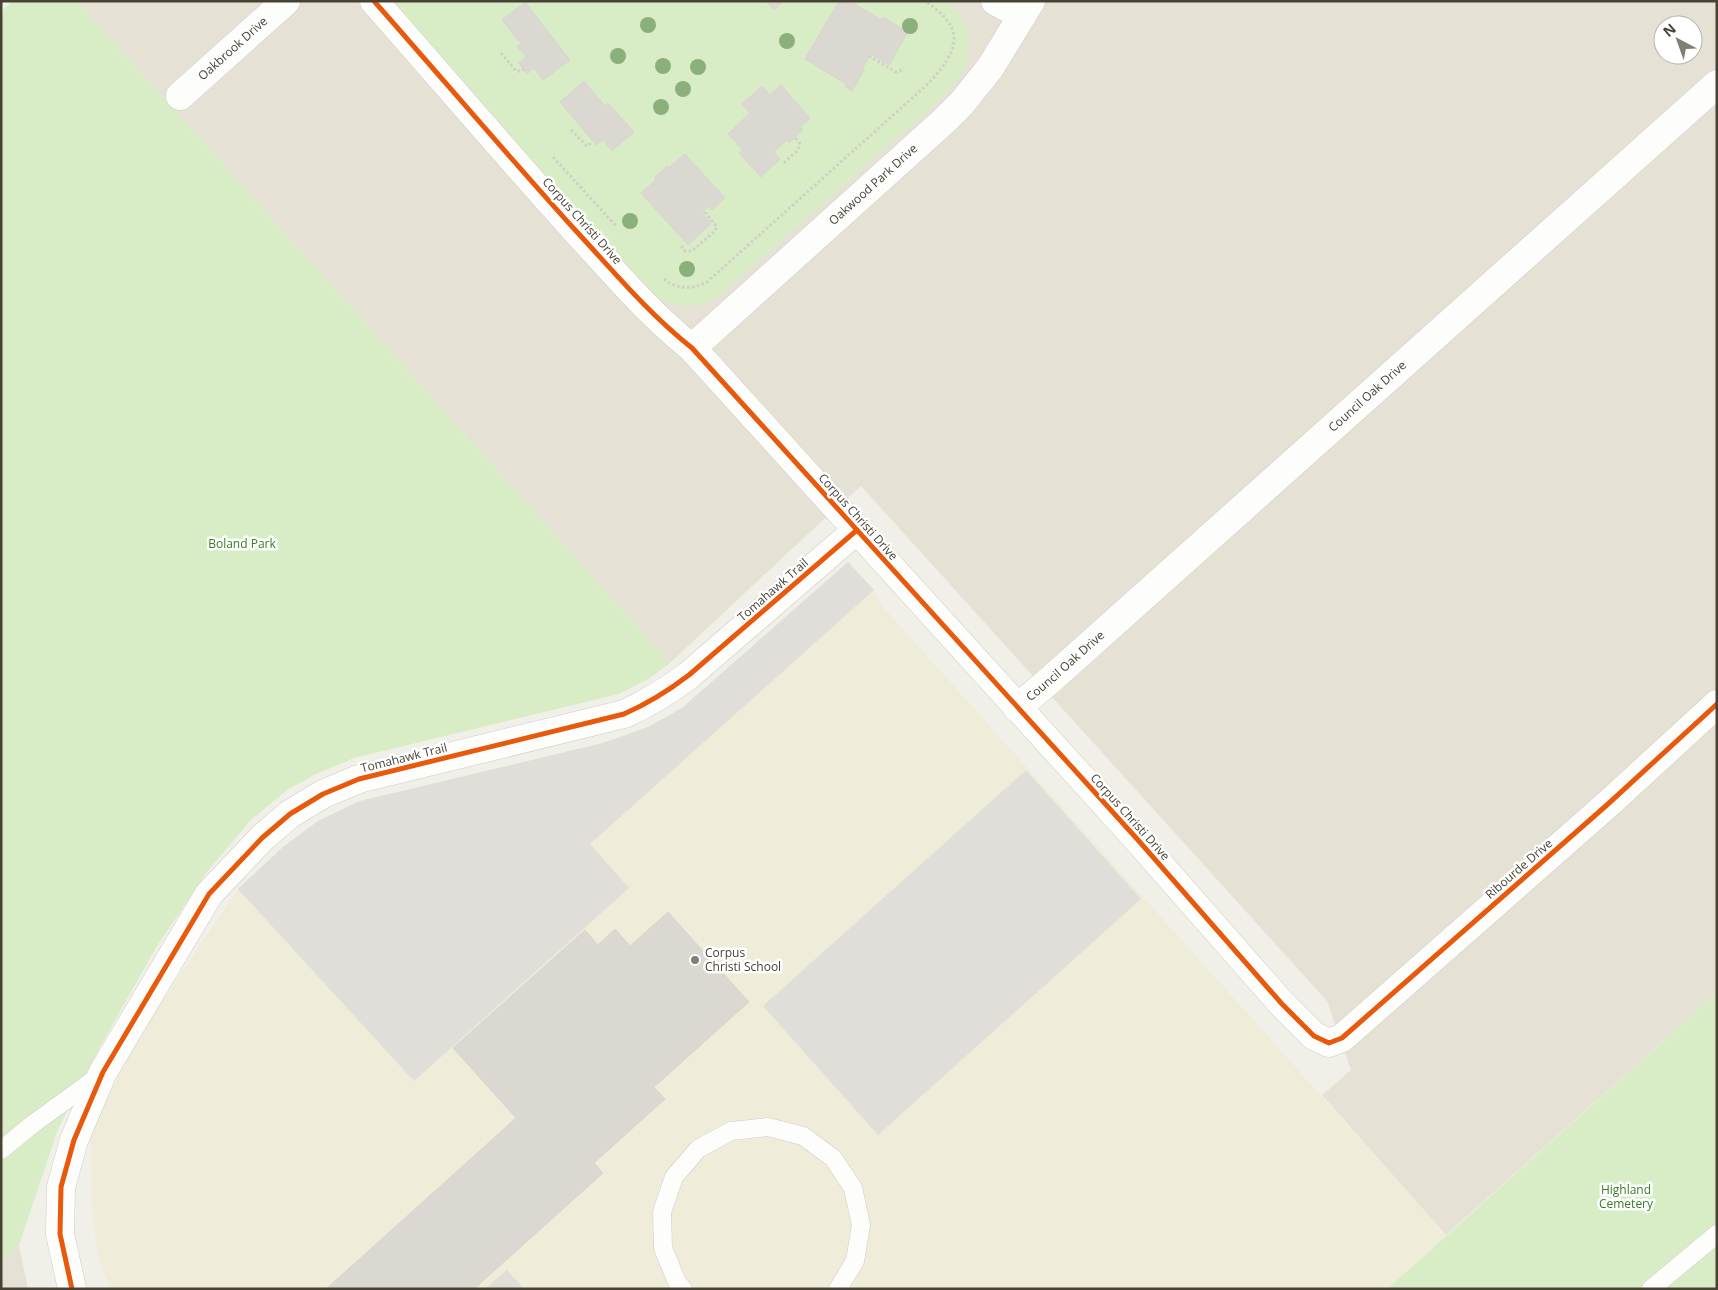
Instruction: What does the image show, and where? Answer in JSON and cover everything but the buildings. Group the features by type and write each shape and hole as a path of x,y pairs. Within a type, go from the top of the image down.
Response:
{"street":[{"name":"Oakbrook Drive","path":"180,96 286,1"},
{"name":"Corpus Christi Drive","path":"374,1 551,203 672,332 692,348 1138,840 1282,1004 1314,1036 1329,1043"},
{"path":"996,1 1027,8"},
{"name":"Oakwood Park Drive","path":"692,348 962,103 990,68 1027,8"},
{"name":"Council Oak Drive","path":"1017,708 1717,84"},
{"name":"Tomahawk Trail","path":"72,1289 60,1234 61,1187 74,1140 104,1072 209,894 262,838 290,814 323,794 359,779 624,714 647,704 666,693 689,675 856,530"},
{"name":"Ribourde Drive","path":"1329,1043 1342,1038 1608,804 1717,704"}],"lane":[{"path":"1,1150 104,1072"},
{"path":"683,1289 677,1282 663,1248 662,1212 674,1177 698,1149 731,1132 768,1127 803,1136 833,1158 853,1188 861,1224 855,1261 838,1289"},
{"path":"1651,1289 1717,1234"}],"path":[{"path":"667,282 678,287 688,288 700,286 707,282 929,83 949,58 953,50 954,33 948,20 939,10 925,1"},
{"path":"501,53 516,71 524,69"},
{"path":"869,56 896,72 900,72 904,68"},
{"path":"571,130 587,146 593,142"},
{"path":"784,163 799,148 799,142 796,138"},
{"path":"681,246 686,251 692,251 715,231 717,227 704,211"}],"shaded area":[{"path":"77,1 1717,1 1717,993 1446,1235 1322,1095 1351,1070 1327,1001 861,486 670,663"},
{"name":"Corpus Christi School","path":"848,562 874,590 883,607 1446,1235 1387,1289 110,1289 98,1257 91,1198 90,1131 143,1030 238,889 283,847 318,821 360,801 603,743 648,727 682,708"},
{"path":"848,562 874,590 590,844 629,888 414,1081 238,889 283,847 318,821 360,801 603,743 648,727 682,708"},
{"path":"1026,770 1141,899 878,1135 763,1006"},
{"path":"19,1245 28,1289 1,1289 1,1261"},
{"path":"507,1270 524,1289 485,1289"}],"green space":[{"name":"Boland Park","path":"13,1 77,1 670,663 650,678 619,694 354,758 314,775 287,790 251,820 207,872 157,946 101,1045 58,1129 19,1245 1,1261 1,11"},
{"path":"387,1 947,1 955,8 966,26 969,47 965,67 951,87 936,103 722,293 704,303 686,306 668,302 650,292"},
{"name":"Highland Cemetery","path":"1717,993 1717,1289 1387,1289"}],"cycle path":[{"path":"374,1 577,232 646,307 692,348 1138,840 1282,1004 1314,1036 1329,1043 1342,1038 1608,804 1717,704"},
{"path":"72,1289 60,1234 61,1187 74,1140 103,1072 209,894 262,838 290,814 323,794 359,779 624,714 642,706 689,675 857,530"}],"place":[{"name":"Corpus Christi School","path":"695,960"}]}
